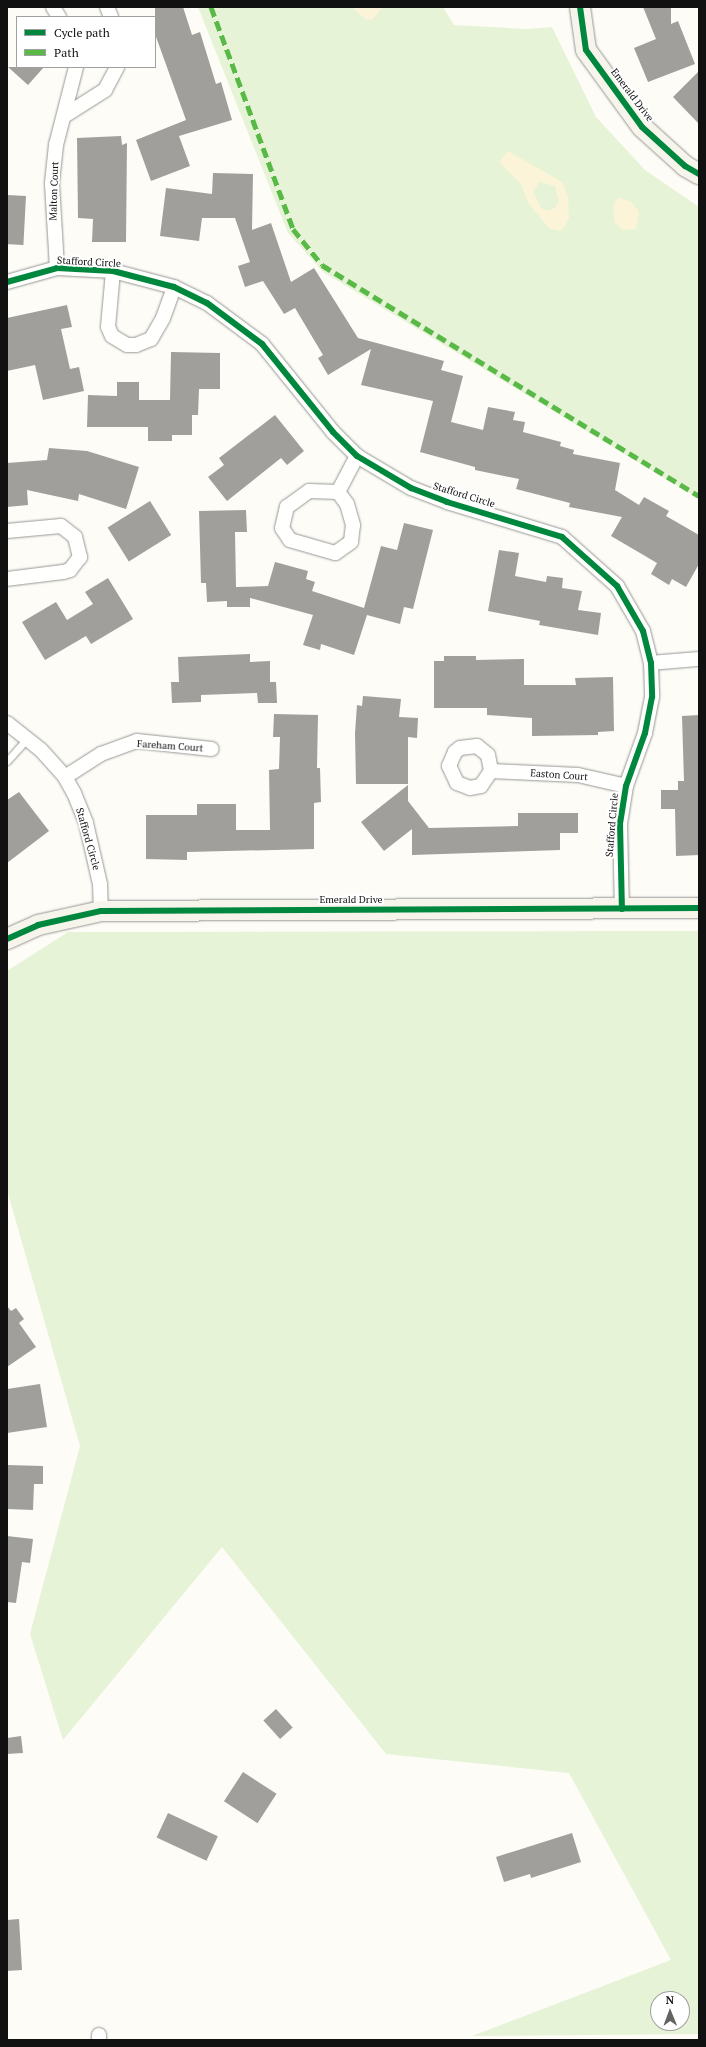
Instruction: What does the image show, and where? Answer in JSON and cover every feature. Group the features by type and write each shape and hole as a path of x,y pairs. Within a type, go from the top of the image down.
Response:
{"street":[{"path":"53,7 58,16"},
{"name":"Emerald Drive","path":"580,7 586,50 642,127 685,166 699,174"},
{"name":"Malton Court","path":"57,268 52,183 56,145 76,68"},
{"path":"64,116 105,90 116,68"},
{"name":"Stafford Circle","path":"7,282 57,268 113,271 174,287 207,303 262,344 333,432 358,456 411,488 447,502 562,537 617,586 643,631 651,664 652,697 649,712 626,786 619,859 622,909"},
{"path":"113,271 108,327 112,336 127,345 136,345 151,339 163,318 174,287"},
{"path":"338,492 358,456"},
{"path":"309,491 338,492 347,504 353,525 350,542 335,553 290,540 282,528 287,507 309,491"},
{"path":"7,531 61,526 75,537 80,557 70,570 7,578"},
{"path":"651,664 699,659"},
{"name":"Stafford Circle","path":"7,723 27,739 66,777 86,823 100,884 101,911"},
{"name":"Fareham Court","path":"66,777 101,754 137,741 212,749"},
{"name":"Easton Court","path":"491,771 578,775 626,786"},
{"name":"Emerald Drive","path":"7,939 38,925 101,911 699,908"}],"lane":[{"path":"7,761 27,739"}],"green space":[{"path":"198,7 443,7 454,25 526,29 552,27 596,117 645,170 699,207 699,499 323,272 288,233"},
{"path":"699,931 699,2034 472,2036 671,1960 569,1773 386,1754 222,1547 63,1740 30,1634 80,1446 7,1190 7,971 68,932"}],"sand":[{"path":"352,7 381,7 381,9 372,20 365,19"},
{"path":"508,151 562,182 568,197 569,218 563,229 558,231 549,228 528,203 521,184 499,162","holes":["539,182 555,186 559,202 555,208 548,211 541,208 533,192"]},
{"path":"618,197 631,202 639,212 636,229 623,230 615,223 613,207"}],"building":[{"path":"155,7 183,7 192,35 200,32 216,84 221,82 232,120 179,136 190,166 151,181 136,140 186,120 156,37"},
{"path":"643,7 671,7 671,24 678,21 695,64 648,82 634,48 656,39"},
{"path":"8,67 43,68 28,85"},
{"path":"699,71 699,124 673,97"},
{"path":"121,136 122,145 127,143 126,242 92,242 93,219 78,218 77,138"},
{"path":"213,173 253,174 252,230 271,223 291,282 314,268 358,338 444,361 441,370 463,376 451,422 483,430 488,407 515,412 513,420 525,422 523,432 561,442 560,446 574,450 573,454 620,463 615,490 639,505 644,497 669,511 666,516 699,535 699,564 686,587 672,579 669,585 651,574 657,563 611,536 622,517 569,507 570,503 516,489 519,479 475,470 475,467 420,452 433,401 361,385 371,349 328,375 318,358 323,355 295,308 284,314 263,281 245,287 238,266 250,262 235,218 202,218 199,241 160,236 166,188 212,194"},
{"path":"7,195 26,196 23,245 7,244"},
{"path":"67,305 72,327 61,329 70,369 79,367 84,391 43,400 35,365 7,371 7,318"},
{"path":"171,352 220,353 220,389 199,389 198,415 192,415 192,435 172,435 172,441 148,441 148,427 87,427 88,395 117,396 117,382 139,382 139,400 170,400"},
{"path":"275,415 304,451 287,465 281,458 227,501 208,477 224,465 219,458"},
{"path":"49,448 87,451 139,467 126,509 79,494 78,501 27,490 28,505 7,507 7,463 47,460"},
{"path":"150,501 171,535 129,561 108,527"},
{"path":"246,510 247,532 235,532 236,587 268,586 275,562 308,571 306,579 315,582 312,591 364,608 381,546 397,550 404,523 433,530 413,609 404,607 400,624 367,615 354,655 321,644 320,650 303,645 313,615 250,598 250,607 227,607 227,601 207,602 206,583 201,583 199,511"},
{"path":"499,550 519,553 515,576 546,582 547,576 563,578 562,588 582,591 578,610 601,613 598,635 539,625 540,621 488,611"},
{"path":"108,578 133,619 91,644 86,636 45,660 22,622 56,602 67,620 93,604 85,592"},
{"path":"250,654 250,662 270,661 270,682 276,682 277,703 258,703 257,693 201,695 201,702 172,703 171,682 179,682 178,657"},
{"path":"444,656 476,656 476,660 524,659 524,685 576,685 575,678 613,677 614,731 598,732 598,735 532,736 532,718 487,715 487,708 434,708 434,661 444,661"},
{"path":"363,696 401,699 399,717 418,718 417,738 408,737 408,784 356,784 355,733 357,705 362,706"},
{"path":"274,714 318,715 317,768 320,768 321,802 314,803 314,849 187,852 187,860 146,859 146,815 197,815 197,804 236,804 236,830 270,830 269,770 279,769 280,737 273,737"},
{"path":"699,715 699,855 676,856 675,809 661,809 661,790 678,790 678,781 684,781 682,716"},
{"path":"408,785 408,801 429,828 518,826 518,813 578,813 578,833 560,833 560,850 412,855 412,829 384,851 361,822"},
{"path":"19,792 49,831 7,863 7,800"},
{"path":"7,1306 11,1311 16,1308 24,1319 19,1323 36,1347 7,1367"},
{"path":"40,1384 47,1427 7,1433 7,1389"},
{"path":"7,1465 43,1466 43,1484 34,1484 33,1510 7,1509"},
{"path":"7,1536 33,1539 30,1563 22,1562 16,1603 7,1602"},
{"path":"276,1709 293,1728 280,1739 263,1720"},
{"path":"21,1736 23,1753 7,1754 7,1738"},
{"path":"243,1772 277,1794 257,1823 224,1801"},
{"path":"168,1813 218,1836 206,1861 157,1837"},
{"path":"572,1833 581,1862 531,1878 530,1874 504,1882 496,1857"},
{"path":"19,1919 22,1970 7,1971 7,1920"}],"marked path":[{"path":"211,7 293,229 322,265 699,496"}],"cycle path":[{"path":"580,7 586,50 642,127 685,166 699,174"},
{"path":"7,282 57,268 113,271 174,287 207,303 262,344 333,432 357,456 411,488 447,502 562,537 617,586 643,631 651,663 652,697 645,733 626,786 620,823 622,909"},
{"path":"7,939 38,925 101,911 699,908"}]}
